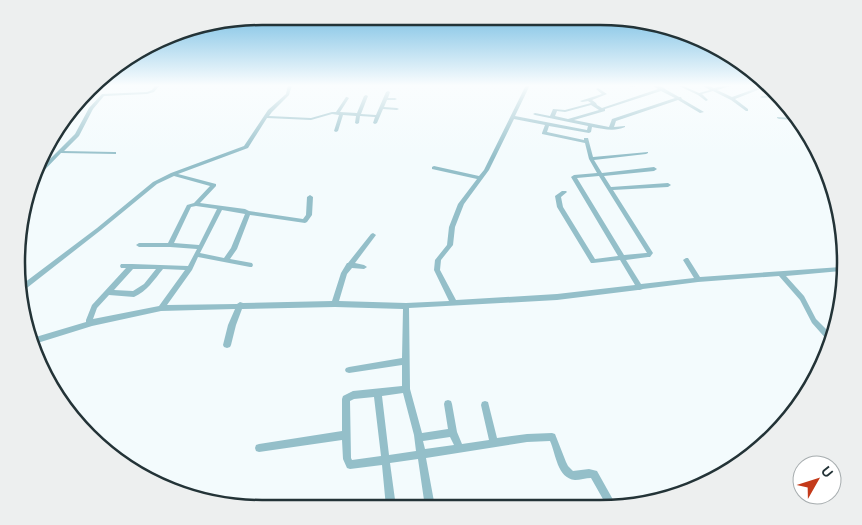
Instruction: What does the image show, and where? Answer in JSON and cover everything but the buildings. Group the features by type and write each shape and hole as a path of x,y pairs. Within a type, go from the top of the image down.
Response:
{"street":[{"path":"45,167 77,135 89,110"},
{"path":"26,285 99,230 155,183 173,174 246,147 272,110"},
{"path":"336,131 341,110"},
{"path":"357,123 360,110"},
{"path":"375,123 381,110"},
{"path":"453,302 437,270 437,264 450,244 452,226 461,204 486,170 516,110"},
{"path":"531,121 536,110"},
{"path":"552,117 555,110 571,110"},
{"path":"568,120 601,110"},
{"path":"611,129 614,120 646,110"},
{"path":"698,110 702,112"},
{"path":"267,117 311,119 326,113 378,116"},
{"path":"535,114 611,129 623,127"},
{"path":"582,116 592,125"},
{"path":"512,117 588,133"},
{"path":"779,118 788,119"},
{"path":"547,125 544,133 586,142"},
{"path":"564,192 558,196 560,207 593,261 621,259 650,253 591,159 586,142 592,125"},
{"path":"60,152 114,153"},
{"path":"591,159 646,153"},
{"path":"434,168 480,178"},
{"path":"640,288 621,259 574,177 654,168"},
{"path":"173,174 214,185 196,204"},
{"path":"611,189 668,185"},
{"path":"170,245 189,206 196,204 221,207 305,221 309,215 310,197"},
{"path":"161,308 190,268 221,207"},
{"path":"226,260 234,249 248,213"},
{"path":"335,304 341,281 349,264 373,234"},
{"path":"139,246 170,245 201,248"},
{"path":"197,255 250,265"},
{"path":"686,260 698,280"},
{"path":"349,264 364,267"},
{"path":"123,266 190,268"},
{"path":"92,323 89,320 90,314 107,292 132,266"},
{"path":"107,292 134,294 146,286 161,267"},
{"path":"38,339 92,323 161,308 335,304 406,306 556,297 698,280 837,269"},
{"path":"780,273 802,298 814,321 826,334"},
{"path":"227,345 240,305"},
{"path":"406,306 406,389 418,438 429,500"},
{"path":"349,370 406,361"},
{"path":"406,389 353,395 346,399 347,460 350,465 494,443 552,437 559,451 564,470 576,476 594,474 608,499"},
{"path":"378,393 390,500"},
{"path":"448,404 453,432 459,448"},
{"path":"485,405 494,443"},
{"path":"418,438 453,432"},
{"path":"259,448 346,435"}]}
